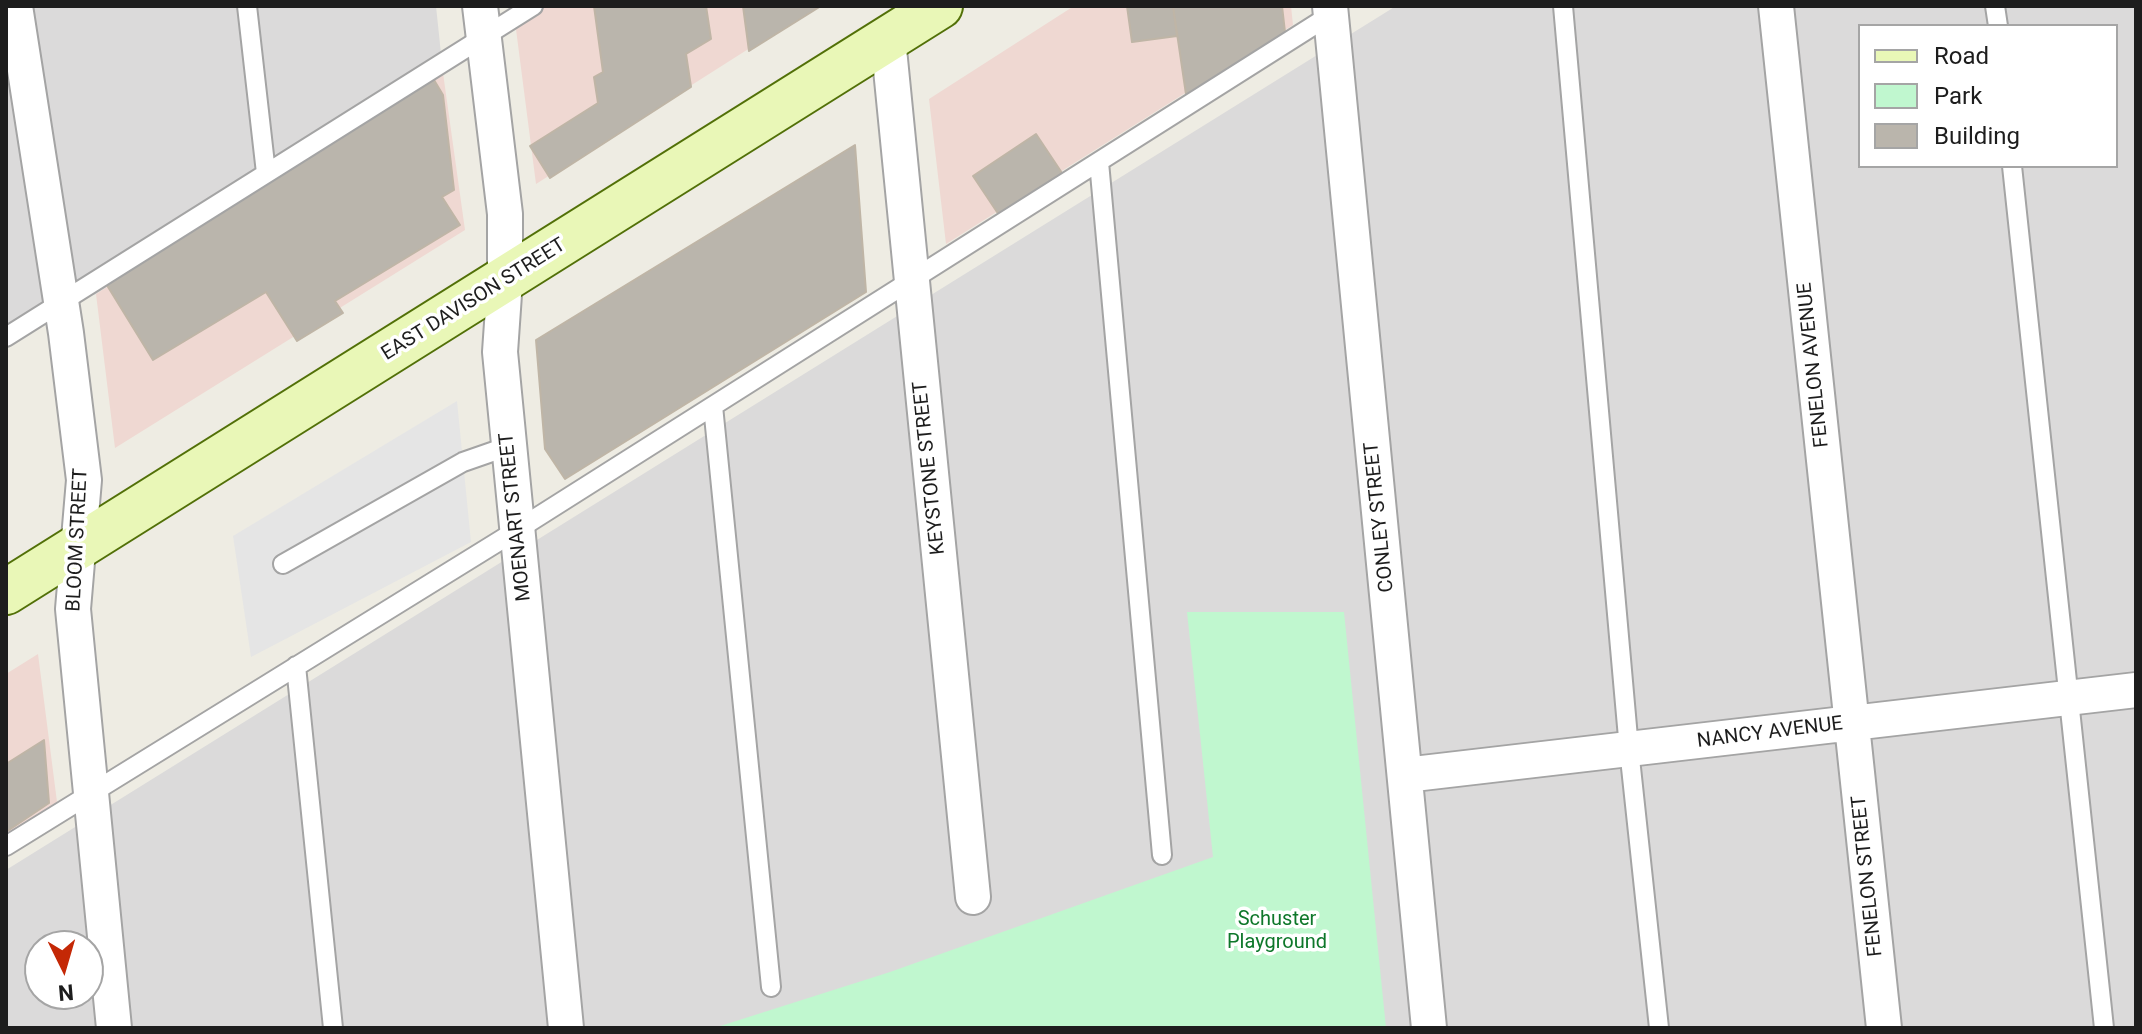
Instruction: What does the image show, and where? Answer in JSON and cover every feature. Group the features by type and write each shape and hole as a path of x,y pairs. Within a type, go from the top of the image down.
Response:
{"main road":[{"name":"EAST DAVISON STREET","path":"6,592 940,6"}],"street":[{"name":"BLOOM STREET","path":"15,6 63,317 84,480 73,609 114,1028"},
{"name":"FENELON AVENUE","path":"1776,6 1853,723"},
{"name":"CONLEY STREET","path":"1335,9 1429,1028"},
{"name":"MOENART STREET","path":"481,21 505,214 500,352 566,1028"},
{"name":"KEYSTONE STREET","path":"888,39 973,897"},
{"name":"NANCY AVENUE","path":"1405,775 2136,690"},
{"name":"FENELON STREET","path":"1853,723 1884,1028"}],"lane":[{"path":"247,6 266,173"},
{"path":"6,337 63,317 481,21 533,6"},
{"path":"1563,6 1629,749 1659,1028"},
{"path":"6,846 911,282 1335,9"},
{"path":"1099,162 1162,855"},
{"path":"2012,168 2104,1028"},
{"path":"713,406 771,987"},
{"path":"283,564 463,462 509,446"},
{"path":"296,666 333,1028"}],"shaded area":[{"path":"6,6 436,6 443,73 96,294 22,320 6,330"},
{"path":"513,6 816,6 536,184"},
{"path":"1074,6 1291,6 1293,25 946,244 929,99"},
{"path":"1396,6 2136,6 2136,1028 6,1028 6,870"},
{"path":"443,73 465,230 115,448 96,294"},
{"path":"457,401 471,542 251,657 233,536"},
{"path":"38,654 57,802 6,835 6,674"}],"green space":[{"name":"Schuster Playground","path":"1187,612 1344,612 1386,1028 714,1028 890,972 1213,857"}],"building":[{"path":"594,6 706,6 711,39 686,54 691,87 550,178 530,146 598,103 594,77 603,72"},
{"path":"743,6 821,6 749,51"},
{"path":"1127,6 1173,6 1177,36 1132,42"},
{"path":"1173,6 1282,6 1285,32 1187,101"},
{"path":"434,80 443,95 454,190 442,197 460,225 335,301 343,313 297,341 266,292 153,360 105,282"},
{"path":"1036,134 1062,173 999,215 973,176"},
{"path":"855,145 866,292 565,479 545,449 536,340"},
{"path":"44,740 49,803 6,832 6,764"}]}
